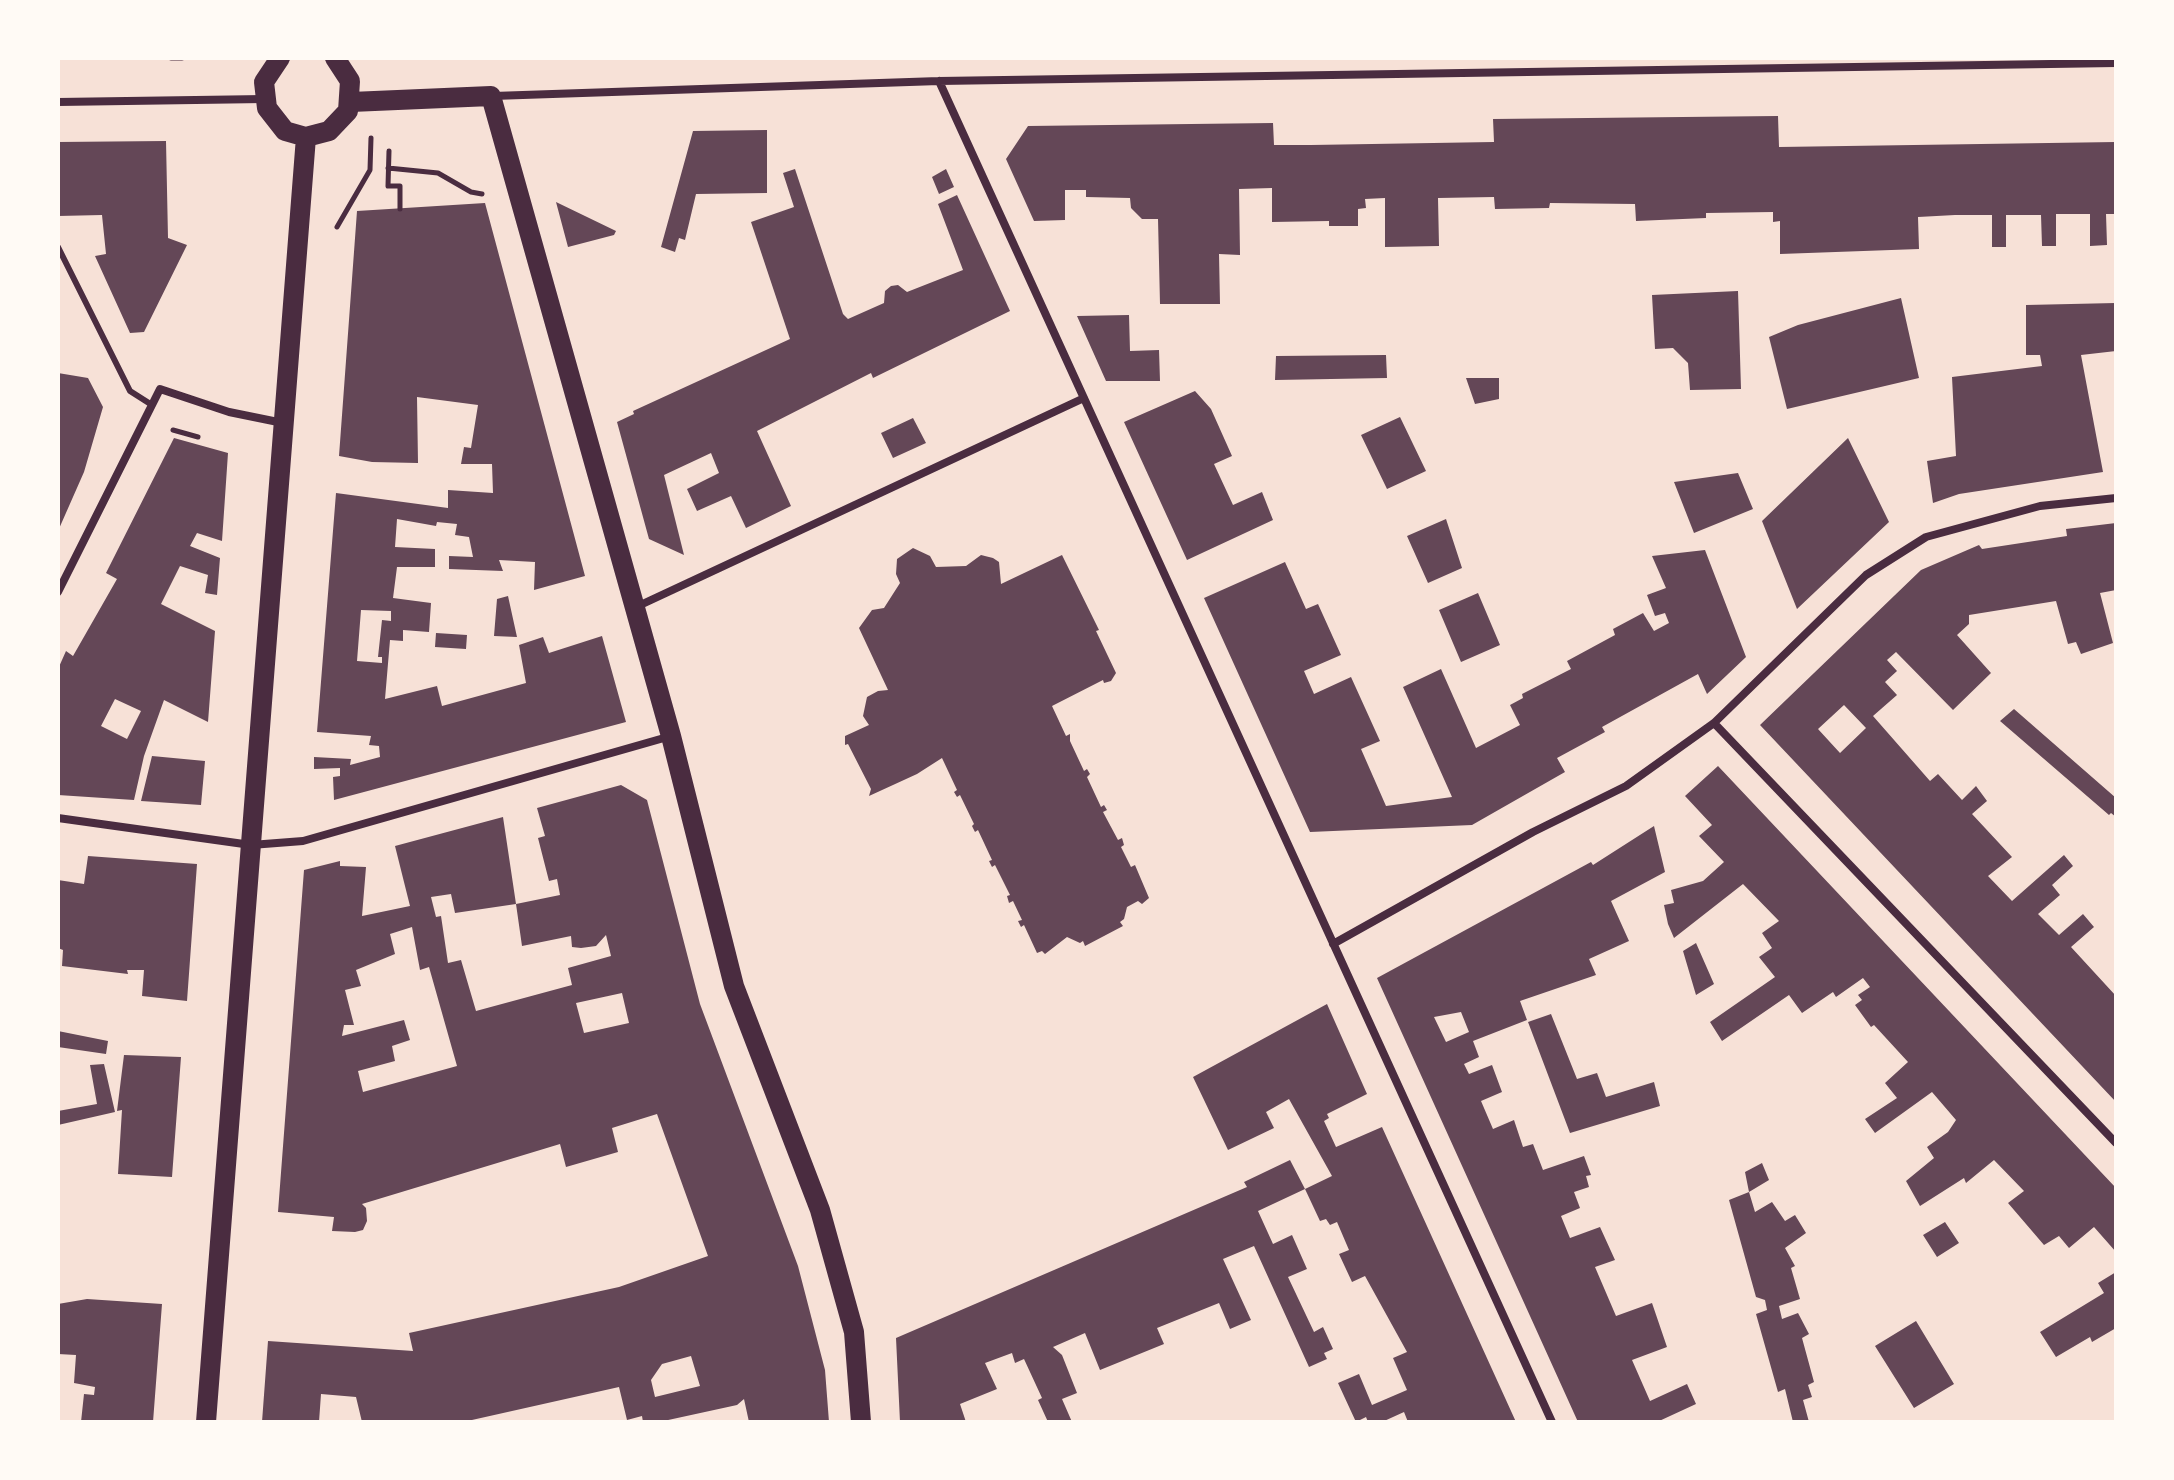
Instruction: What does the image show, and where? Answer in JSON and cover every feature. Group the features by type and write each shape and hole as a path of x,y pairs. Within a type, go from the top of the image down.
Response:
{"main road":[{"path":"280,58 266,77 264,99 278,125 306,137 335,127 345,116 351,102 348,75 335,58"},
{"path":"351,102 491,96 671,736 734,986 820,1210 854,1332 861,1422"},
{"path":"206,1422 306,137"}],"street":[{"path":"491,96 939,81 2116,63"},
{"path":"939,81 1552,1422"},
{"path":"58,102 264,99"},
{"path":"58,592 160,389 229,412 283,423"},
{"path":"635,608 1084,398"},
{"path":"1334,946 1533,832 1626,786 1714,723 1866,575 1926,537 2040,506 2116,498"},
{"path":"1714,723 2116,1143"},
{"path":"58,818 251,845 303,841 671,736"}],"lane":[{"path":"58,247 130,391 152,405"}],"path":[{"path":"171,58 182,58"},
{"path":"389,151 388,186 400,186 400,209"},
{"path":"388,168 438,173 471,192 483,194"},
{"path":"332,236 370,170"},
{"path":"139,430 158,439 164,428 202,438"}],"building":[{"path":"1778,116 1779,147 2116,142 2116,214 2106,214 2107,245 2090,246 2090,214 2056,214 2056,246 2042,246 2041,215 2006,215 2006,247 1992,247 1992,215 1955,215 1918,217 1919,249 1780,254 1780,221 1773,222 1773,212 1706,213 1706,218 1636,221 1635,204 1550,203 1549,208 1495,209 1494,197 1438,198 1439,246 1385,247 1385,198 1365,199 1366,208 1358,209 1358,226 1329,226 1329,221 1272,222 1272,188 1239,189 1240,255 1219,254 1220,304 1160,304 1158,219 1142,219 1131,208 1130,198 1086,197 1086,190 1065,190 1065,220 1034,221 1006,159 1028,126 1273,123 1274,145 1311,145 1494,142 1493,119"},
{"path":"767,130 767,193 696,194 685,240 679,238 675,252 661,247 693,131"},
{"path":"166,141 168,238 187,245 144,332 130,333 95,256 106,254 102,215 58,216 58,142"},
{"path":"795,169 843,314 848,319 884,303 885,291 891,286 898,285 907,292 963,270 938,204 957,195 1010,311 873,378 871,373 757,431 791,506 746,528 731,496 697,511 687,489 719,473 711,453 664,475 684,555 649,539 617,422 634,414 633,411 790,339 751,222 794,207 783,173"},
{"path":"946,169 954,187 939,194 932,177"},
{"path":"556,202 616,231 614,235 568,247"},
{"path":"485,203 585,576 534,590 535,562 499,560 503,571 449,569 449,556 473,557 469,537 455,535 457,524 437,522 436,526 397,519 395,547 435,549 435,567 397,567 393,598 431,603 429,632 403,630 403,641 390,640 385,699 437,686 442,706 526,683 519,645 543,637 549,653 602,636 626,722 334,800 333,777 340,776 340,768 314,769 314,757 351,759 350,765 380,757 379,746 369,745 371,736 317,732 336,493 448,508 448,490 493,493 492,464 461,464 464,447 471,448 478,405 417,397 418,463 372,462 339,456 357,211","holes":["361,610 391,611 391,621 382,620 378,657 382,657 382,663 357,661"]},
{"path":"1738,291 1741,389 1690,390 1688,363 1673,348 1655,349 1652,295"},
{"path":"1901,298 1919,378 1787,409 1769,337 1798,325"},
{"path":"2116,303 2116,351 2081,355 2103,472 1959,494 1933,503 1927,461 1956,456 1952,377 2042,366 2040,355 2026,355 2026,305"},
{"path":"1129,315 1130,351 1159,350 1160,381 1106,381 1077,316"},
{"path":"1386,355 1387,378 1275,380 1276,356"},
{"path":"58,373 88,378 103,407 84,472 58,531"},
{"path":"1466,378 1499,378 1499,399 1475,404"},
{"path":"1195,391 1211,409 1232,456 1214,464 1233,505 1262,492 1273,520 1187,560 1124,422"},
{"path":"1400,417 1426,471 1387,489 1361,435"},
{"path":"913,418 926,443 893,458 881,433"},
{"path":"174,438 228,453 222,541 197,533 190,546 220,558 217,595 205,593 208,575 180,566 161,604 215,631 208,722 164,700 144,756 134,800 58,795 58,669 66,651 73,656 117,579 106,573","holes":["115,699 141,711 127,739 101,726"]},
{"path":"1848,438 1889,522 1797,609 1762,521"},
{"path":"1738,473 1753,509 1694,533 1674,482"},
{"path":"1446,519 1462,568 1428,583 1407,536"},
{"path":"2116,523 2116,590 2100,593 2113,643 2081,654 2076,642 2068,644 2056,601 1969,615 1969,624 1957,635 1991,673 1953,710 1896,652 1887,660 1897,671 1885,682 1897,695 1873,716 1930,781 1938,774 1962,800 1976,786 1987,801 1972,814 2012,857 1988,876 2012,901 2064,855 2073,866 2052,885 2060,895 2038,914 2059,935 2083,914 2094,927 2071,947 2116,996 2116,1102 1760,725 1921,570 1979,545 1982,549 2067,536 2066,529","holes":["1844,705 1866,728 1840,753 1818,729"]},
{"path":"913,548 930,556 936,567 966,566 981,555 993,558 999,562 1001,584 1062,555 1099,630 1096,631 1116,673 1111,681 1104,683 1103,680 1052,706 1066,736 1070,734 1070,741 1084,771 1087,769 1090,774 1087,777 1101,807 1104,805 1107,810 1103,812 1118,840 1122,838 1124,845 1121,847 1131,867 1135,865 1149,898 1142,904 1138,901 1127,907 1120,922 1123,926 1085,946 1083,941 1080,943 1067,937 1045,954 1042,951 1037,953 1024,925 1021,927 1018,921 1022,920 1013,901 1009,903 1007,896 1010,895 995,865 992,867 989,861 992,860 978,830 975,832 972,826 974,824 960,795 957,797 954,792 957,790 942,758 917,774 869,796 871,789 848,744 845,745 845,736 869,725 863,716 867,697 888,690 859,628 872,610 884,608 900,583 896,574 897,559"},
{"path":"1705,550 1746,657 1707,694 1698,674 1602,727 1605,732 1557,758 1565,772 1472,825 1310,832 1204,598 1285,562 1306,609 1318,604 1341,655 1304,671 1314,694 1351,677 1380,741 1361,749 1386,806 1452,797 1403,687 1441,669 1476,748 1520,725 1510,705 1523,698 1522,694 1571,669 1567,661 1615,635 1613,629 1643,613 1654,631 1669,623 1665,613 1655,616 1647,595 1666,588 1652,556"},
{"path":"1478,593 1500,645 1461,662 1439,610"},
{"path":"508,596 517,637 494,636 497,599"},
{"path":"436,633 467,635 466,649 435,647"},
{"path":"2014,709 2116,798 2116,817 2111,813 2109,815 2000,721"},
{"path":"152,756 205,761 201,805 141,801"},
{"path":"1718,766 2116,1188 2116,1252 2094,1227 2069,1248 2059,1236 2044,1245 2008,1203 2024,1191 1994,1160 1966,1183 1964,1178 1920,1206 1906,1181 1934,1158 1927,1147 1948,1132 1956,1120 1932,1092 1875,1133 1865,1119 1897,1098 1885,1083 1908,1062 1874,1025 1871,1027 1855,1005 1862,1000 1858,995 1870,987 1863,978 1836,997 1833,992 1802,1013 1789,995 1722,1041 1710,1022 1775,977 1759,957 1772,948 1762,933 1779,921 1743,884 1674,938 1668,924 1664,905 1674,903 1671,890 1703,881 1724,862 1699,836 1712,825 1685,796"},
{"path":"621,785 647,800 700,1004 798,1266 825,1370 829,1422 749,1422 744,1399 737,1405 659,1422 643,1422 642,1416 627,1420 619,1387 463,1422 362,1422 356,1397 321,1394 319,1422 262,1422 268,1341 413,1351 409,1333 619,1287 708,1256 657,1114 612,1128 618,1152 566,1167 560,1144 362,1204 366,1208 367,1221 363,1230 332,1231 334,1217 278,1212 304,870 340,861 340,866 366,867 362,916 410,906 395,846 503,817 516,904 560,895 557,879 549,881 538,838 545,836 537,808","holes":["451,894 455,913 516,904 522,946 571,936 572,947 581,948 596,946 606,935 611,956 568,968 572,985 476,1011 461,960 448,963 441,916 436,917 431,897","412,927 420,970 429,967 457,1066 363,1092 358,1071 395,1061 392,1046 410,1040 404,1020 342,1036 344,1025 354,1025 345,990 361,986 356,970 395,954 390,934","622,993 629,1023 584,1033 576,1003","691,1356 700,1386 655,1397 651,1380 662,1364"]},
{"path":"1654,826 1665,872 1611,901 1629,941 1589,959 1596,975 1520,1001 1527,1020 1473,1041 1479,1057 1464,1064 1469,1074 1492,1065 1502,1092 1481,1101 1493,1129 1514,1120 1523,1147 1533,1144 1543,1170 1584,1156 1591,1175 1586,1176 1589,1187 1574,1192 1580,1208 1561,1216 1570,1238 1600,1227 1615,1260 1595,1267 1616,1316 1652,1303 1667,1347 1632,1360 1650,1401 1687,1384 1696,1404 1657,1422 1578,1422 1377,978 1591,862 1593,865","holes":["1461,1012 1469,1032 1446,1042 1434,1017"]},
{"path":"88,856 197,864 187,1001 142,996 144,970 127,970 128,974 62,966 63,950 58,948 58,880 84,884"},
{"path":"1696,943 1714,984 1696,995 1683,951"},
{"path":"1327,1004 1367,1094 1327,1114 1329,1118 1324,1121 1336,1147 1382,1127 1516,1422 1408,1422 1404,1412 1382,1422 1368,1422 1366,1417 1356,1422 1338,1383 1359,1374 1372,1405 1407,1390 1393,1358 1407,1352 1365,1276 1352,1282 1339,1254 1349,1250 1337,1222 1330,1225 1326,1219 1320,1221 1305,1189 1332,1176 1289,1099 1266,1112 1274,1128 1228,1150 1193,1077"},
{"path":"1551,1014 1577,1079 1597,1073 1606,1097 1654,1082 1660,1106 1570,1133 1528,1022"},
{"path":"58,1031 108,1041 106,1054 58,1047"},
{"path":"124,1055 181,1057 172,1177 118,1174 122,1110 117,1111"},
{"path":"104,1064 115,1112 58,1125 58,1111 97,1104 90,1065"},
{"path":"1290,1160 1305,1189 1258,1211 1273,1244 1292,1235 1307,1269 1288,1277 1314,1332 1323,1327 1333,1349 1324,1353 1327,1359 1309,1367 1254,1246 1223,1259 1251,1320 1230,1329 1219,1303 1157,1328 1164,1344 1100,1370 1085,1333 1053,1347 1062,1355 1077,1393 1062,1399 1072,1422 1048,1422 1038,1400 1042,1398 1024,1359 1015,1363 1012,1353 985,1363 997,1389 960,1404 966,1422 900,1422 896,1338 1247,1187 1244,1182"},
{"path":"1762,1163 1769,1180 1749,1192 1745,1172"},
{"path":"1749,1192 1755,1212 1772,1202 1785,1221 1795,1215 1806,1233 1785,1248 1795,1266 1791,1268 1800,1299 1779,1306 1782,1319 1798,1313 1809,1334 1802,1338 1814,1382 1808,1385 1812,1397 1803,1400 1809,1422 1793,1422 1785,1389 1778,1392 1756,1314 1767,1310 1765,1300 1756,1297 1729,1200"},
{"path":"1945,1222 1959,1243 1937,1257 1923,1235"},
{"path":"2116,1272 2116,1328 2092,1342 2090,1337 2056,1357 2040,1332 2104,1293 2098,1283"},
{"path":"87,1299 162,1304 153,1422 81,1422 84,1394 94,1395 95,1387 74,1383 76,1355 58,1354 58,1304"},
{"path":"1916,1321 1954,1384 1914,1408 1875,1346"}]}
